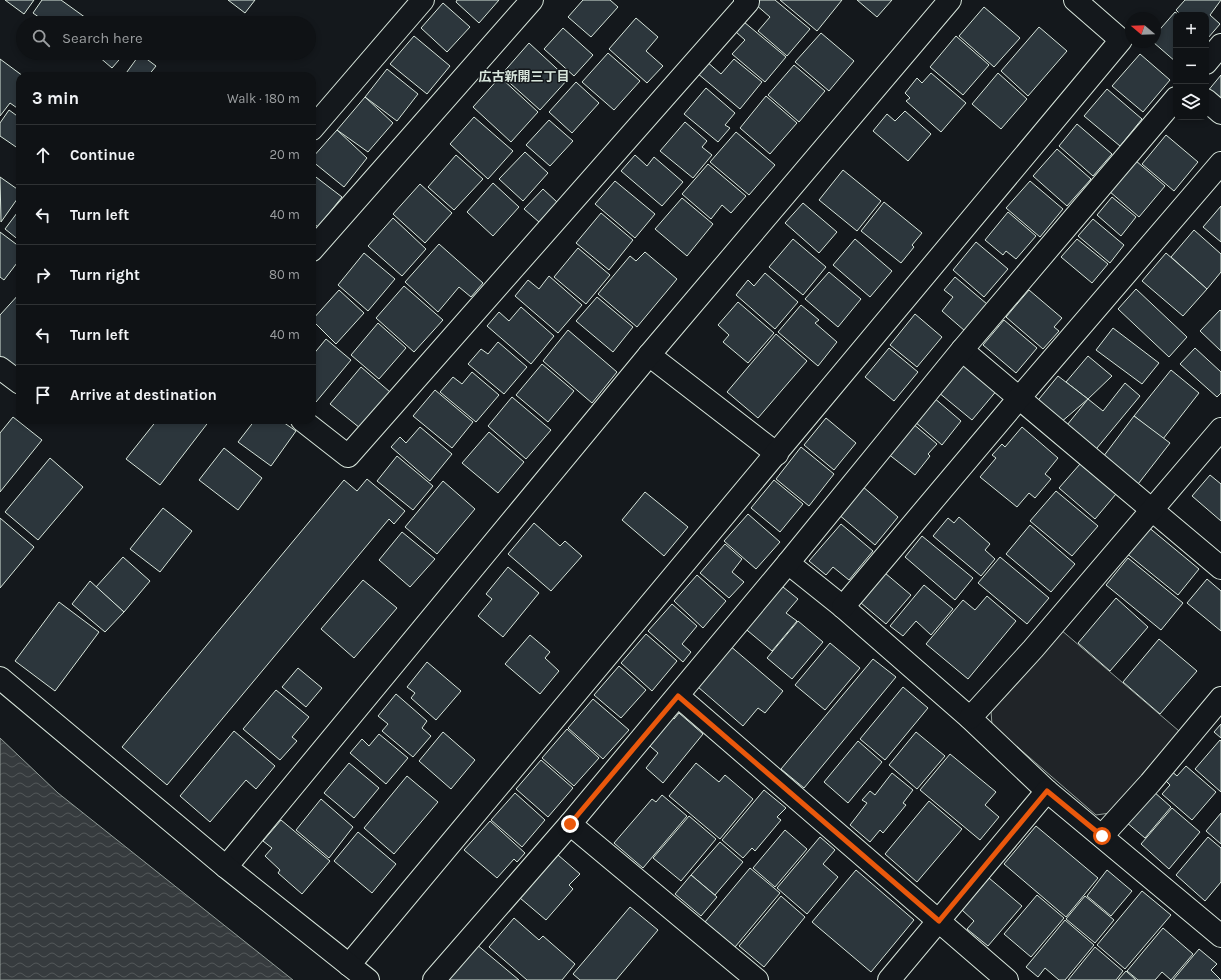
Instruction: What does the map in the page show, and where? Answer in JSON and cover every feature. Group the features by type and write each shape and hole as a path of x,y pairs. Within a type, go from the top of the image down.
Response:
{"street":[{"path":"316,124 423,0"},
{"path":"316,245 532,0"},
{"path":"307,424 348,456 743,8 748,2 745,0"},
{"path":"226,868 649,355 950,0"},
{"path":"349,965 1121,40 1075,0"},
{"path":"1209,59 1221,45"},
{"path":"434,980 570,824 678,696 962,350 1173,102"},
{"path":"1209,103 1221,113"},
{"path":"843,607 1221,162"},
{"path":"962,350 1020,397 1221,568"},
{"path":"649,355 777,454"},
{"path":"0,368 16,380"},
{"path":"970,718 1153,510 1221,429"},
{"path":"788,563 843,607 970,718 1047,791 1219,929"},
{"path":"0,678 226,868 368,980"},
{"path":"678,696 1007,980"},
{"path":"1102,836 1150,783 1221,698"},
{"path":"889,980 1047,791"},
{"path":"570,824 757,980"}],"shaded area":[{"path":"1060,629 1179,731 1110,813 1096,815 992,725 991,711"}],"water":[{"path":"0,738 58,793 293,980 0,980"}],"building":[{"path":"5,0 34,0 24,14"},
{"path":"42,0 61,0 83,16 37,16 33,13"},
{"path":"228,0 255,0 245,13"},
{"path":"457,0 499,0 479,23 456,2"},
{"path":"583,0 610,0 618,7 591,37 568,17"},
{"path":"759,0 775,0 810,29 787,56 758,31 770,17 755,4"},
{"path":"780,0 842,0 817,31"},
{"path":"857,0 892,0 877,17"},
{"path":"1185,0 1221,0 1210,15 1220,24 1209,37 1209,12 1178,12 1176,10"},
{"path":"443,3 470,27 447,52 421,28"},
{"path":"984,7 1020,38 994,67 959,36"},
{"path":"1173,14 1173,59 1160,48 1161,28"},
{"path":"636,18 658,37 646,51 663,66 647,83 609,49"},
{"path":"744,22 786,57 765,82 732,54 745,40 736,32"},
{"path":"1039,27 1067,51 1028,96 1001,71"},
{"path":"563,28 593,55 574,76 544,49"},
{"path":"821,33 854,61 829,91 795,62"},
{"path":"414,36 450,66 427,94 390,64"},
{"path":"956,36 989,65 963,95 930,67"},
{"path":"529,43 568,79 540,110 501,75"},
{"path":"608,53 640,81 614,110 582,82"},
{"path":"1140,54 1170,80 1143,112 1112,86"},
{"path":"0,59 18,72 16,72 16,107 10,103 0,116"},
{"path":"734,59 762,82 740,109 697,73 706,61 721,74"},
{"path":"103,60 119,60 112,68"},
{"path":"136,60 148,60 156,66 151,72 127,72"},
{"path":"794,65 825,91 799,122 768,95"},
{"path":"387,69 418,94 397,121 365,97"},
{"path":"931,73 966,103 941,132 906,101 910,98 905,93 917,78 922,83"},
{"path":"998,73 1027,99 1001,129 972,104"},
{"path":"1221,75 1221,104 1209,94 1209,90"},
{"path":"500,77 538,112 511,142 473,107"},
{"path":"576,82 599,103 572,133 549,112"},
{"path":"706,88 735,113 725,125 730,128 718,142 684,114"},
{"path":"1107,89 1142,119 1120,146 1084,116"},
{"path":"766,96 797,123 770,154 740,128"},
{"path":"365,97 393,123 368,152 337,130"},
{"path":"9,110 16,115 16,147 0,136 0,123"},
{"path":"905,111 931,134 908,161 873,131 887,114 895,121"},
{"path":"474,117 513,151 488,179 450,144"},
{"path":"549,120 573,141 550,166 526,145"},
{"path":"685,122 707,141 702,147 712,155 693,178 660,151"},
{"path":"1077,124 1112,154 1093,176 1059,146"},
{"path":"337,130 367,158 344,187 316,164 316,154"},
{"path":"736,132 775,165 749,195 710,162"},
{"path":"1166,135 1198,162 1174,191 1142,164"},
{"path":"1057,149 1091,179 1067,206 1033,176"},
{"path":"525,152 548,173 523,201 499,179"},
{"path":"456,155 483,179 454,210 428,187"},
{"path":"635,155 647,166 654,157 683,182 662,206 621,171"},
{"path":"1135,160 1165,186 1139,217 1109,191"},
{"path":"708,164 746,196 731,213 722,205 711,219 682,194"},
{"path":"843,170 881,201 857,231 819,200"},
{"path":"0,177 16,188 16,201 1,222"},
{"path":"316,177 342,197 318,227 316,225"},
{"path":"615,181 655,214 635,238 595,204"},
{"path":"1030,181 1063,209 1040,237 1006,208"},
{"path":"493,183 519,207 493,236 467,212"},
{"path":"420,184 452,213 425,243 393,214"},
{"path":"543,189 557,202 539,222 524,209"},
{"path":"1112,197 1136,217 1121,236 1097,215"},
{"path":"682,198 713,224 687,256 655,229"},
{"path":"884,202 922,233 912,245 914,247 901,263 861,231"},
{"path":"803,203 837,232 819,253 785,223"},
{"path":"1221,206 1221,242 1203,227"},
{"path":"1008,212 1036,236 1016,259 1006,251 1003,255 985,240"},
{"path":"601,213 633,240 609,270 576,243"},
{"path":"16,214 16,238 5,229"},
{"path":"393,218 426,249 402,276 368,246"},
{"path":"1093,219 1124,245 1110,263 1078,236"},
{"path":"1194,230 1221,254 1221,272 1207,289 1171,257"},
{"path":"0,232 16,244 16,264 4,280 0,277"},
{"path":"793,239 826,267 803,295 769,267"},
{"path":"855,239 892,271 870,297 833,265"},
{"path":"1077,239 1108,264 1092,283 1061,257"},
{"path":"976,242 1008,269 984,297 953,270"},
{"path":"439,244 483,283 471,297 459,287 438,312 405,282"},
{"path":"578,248 610,275 586,304 554,277"},
{"path":"645,252 677,279 637,327 598,294 630,256 636,261"},
{"path":"364,253 395,279 368,311 338,285"},
{"path":"1166,253 1207,289 1183,316 1142,281"},
{"path":"829,272 861,299 838,327 805,299"},
{"path":"765,273 798,302 775,329 736,295 748,280 754,286"},
{"path":"549,276 582,305 558,333 515,296 528,280 539,289"},
{"path":"955,277 987,304 965,331 942,311 953,297 944,290"},
{"path":"404,286 443,320 414,352 376,318"},
{"path":"1136,289 1187,337 1169,357 1118,309"},
{"path":"339,290 364,313 336,344 316,324 316,316"},
{"path":"1029,290 1062,318 1054,327 1059,331 1043,349 1006,317"},
{"path":"16,297 16,365 11,371 0,361 0,315"},
{"path":"597,297 633,327 613,352 576,321"},
{"path":"738,302 774,333 748,363 723,342 729,335 718,325"},
{"path":"801,305 819,320 815,323 837,342 818,366 778,332"},
{"path":"521,307 554,336 531,364 487,326 499,312 509,321"},
{"path":"1220,310 1221,311 1221,351 1200,331"},
{"path":"915,314 942,337 917,367 890,345"},
{"path":"1004,320 1037,348 1016,373 983,345"},
{"path":"378,323 406,348 379,379 351,355"},
{"path":"1113,328 1159,363 1142,384 1096,350"},
{"path":"568,330 617,372 592,403 543,361"},
{"path":"776,334 807,361 758,418 727,392"},
{"path":"326,339 351,360 316,402 316,351"},
{"path":"498,342 527,367 504,394 468,364 481,349 488,354"},
{"path":"889,348 918,372 894,401 865,377"},
{"path":"1195,348 1221,372 1221,393 1217,397 1180,364"},
{"path":"1088,356 1112,376 1088,399 1066,382"},
{"path":"964,361 998,389 972,420 938,392"},
{"path":"542,364 574,391 548,422 516,395"},
{"path":"361,367 390,392 360,428 330,404"},
{"path":"1171,370 1199,393 1163,439 1134,416"},
{"path":"472,372 499,395 476,422 440,392 453,377 462,384"},
{"path":"1058,376 1088,399 1060,423 1035,404"},
{"path":"1125,383 1140,396 1092,454 1063,430 1088,399 1103,411"},
{"path":"435,390 473,422 452,448 413,416"},
{"path":"512,397 551,430 526,459 488,426"},
{"path":"933,397 961,421 942,445 914,421"},
{"path":"1134,416 1170,443 1135,488 1100,461"},
{"path":"13,417 16,419 16,424 22,424 42,440 0,492 0,433"},
{"path":"826,418 856,443 834,470 804,445"},
{"path":"912,423 937,444 928,454 930,456 915,475 887,453"},
{"path":"154,424 207,424 160,485 126,459"},
{"path":"252,424 286,424 296,431 271,466 238,442"},
{"path":"420,427 452,454 430,481 391,447 400,437 406,443"},
{"path":"1022,427 1058,458 1045,474 1051,479 1035,498 1029,493 1017,507 980,477 996,458 992,455 1002,444 1005,447"},
{"path":"489,432 524,462 498,493 462,463"},
{"path":"801,447 834,474 809,506 776,479"},
{"path":"224,448 262,478 238,510 199,480"},
{"path":"397,456 433,486 413,510 377,481"},
{"path":"50,458 83,487 38,540 5,512"},
{"path":"1080,464 1116,494 1095,519 1059,488"},
{"path":"1210,475 1221,484 1221,521 1192,496"},
{"path":"367,479 405,511 394,524 389,519 167,785 122,747 344,480 357,491"},
{"path":"774,480 803,504 780,532 751,508"},
{"path":"443,481 475,509 437,554 405,527"},
{"path":"862,486 898,517 875,545 838,514"},
{"path":"1056,491 1098,526 1072,556 1030,521"},
{"path":"645,492 688,527 664,556 622,520"},
{"path":"163,508 192,531 160,572 130,549"},
{"path":"748,514 780,542 756,569 724,541"},
{"path":"959,517 990,544 985,550 995,559 981,576 933,536 948,518 954,523"},
{"path":"0,518 34,547 0,588"},
{"path":"534,523 560,546 565,541 582,556 551,591 508,554"},
{"path":"841,524 873,551 849,580 833,567 826,575 809,561"},
{"path":"1030,525 1075,564 1051,592 1006,554"},
{"path":"1147,526 1199,569 1178,595 1125,552"},
{"path":"402,532 435,559 410,587 379,560"},
{"path":"922,536 973,578 955,600 905,557"},
{"path":"725,544 742,559 732,572 744,582 729,598 700,573"},
{"path":"123,557 150,581 124,612 96,587"},
{"path":"1000,557 1049,598 1027,624 978,583"},
{"path":"1128,558 1183,603 1161,630 1106,585"},
{"path":"508,567 539,593 503,637 478,616 492,599 486,594"},
{"path":"885,573 911,595 886,624 861,603"},
{"path":"697,575 726,601 703,628 674,601"},
{"path":"1207,579 1221,591 1221,631 1187,603"},
{"path":"363,580 397,608 354,658 321,629"},
{"path":"90,581 124,612 105,632 72,604"},
{"path":"924,585 953,609 931,635 916,621 903,636 890,626"},
{"path":"775,587 783,587 798,599 786,613 797,621 772,651 742,626"},
{"path":"987,596 1016,621 968,679 926,644 963,600 975,610"},
{"path":"1116,598 1148,627 1110,671 1078,643"},
{"path":"59,602 99,632 55,691 15,661"},
{"path":"672,604 697,626 682,644 691,652 683,662 648,631"},
{"path":"798,621 823,642 792,679 767,658"},
{"path":"646,634 677,661 652,691 621,663"},
{"path":"530,635 550,652 545,658 559,671 540,694 505,664"},
{"path":"1159,639 1197,671 1160,714 1123,682"},
{"path":"830,643 860,668 825,710 795,685"},
{"path":"729,645 783,691 765,713 758,708 743,726 698,687"},
{"path":"873,659 896,677 804,788 781,769"},
{"path":"427,662 461,691 436,720 411,698 415,693 407,687"},
{"path":"619,666 646,690 621,718 594,695"},
{"path":"298,668 322,688 306,707 282,687"},
{"path":"903,687 928,708 885,760 860,739"},
{"path":"276,690 309,717 292,737 297,741 280,760 243,729"},
{"path":"396,694 427,721 422,728 431,736 413,757 382,731 388,724 378,716"},
{"path":"593,699 629,730 603,759 568,728"},
{"path":"667,713 674,719 679,713 703,734 663,783 646,768 658,753 644,741"},
{"path":"1221,724 1221,738 1214,732"},
{"path":"567,729 599,758 574,786 542,758"},
{"path":"234,731 275,766 256,789 246,780 210,822 180,796"},
{"path":"443,732 475,760 451,789 419,761"},
{"path":"916,732 945,756 917,789 889,765"},
{"path":"379,734 408,758 386,784 350,753 362,739 369,746"},
{"path":"1220,740 1221,741 1221,792 1195,769"},
{"path":"858,741 882,762 848,803 824,782"},
{"path":"950,754 996,792 985,805 999,817 980,840 920,790"},
{"path":"541,760 573,788 548,817 516,789"},
{"path":"349,763 379,788 354,818 324,793"},
{"path":"696,763 719,782 725,775 753,799 720,839 669,796"},
{"path":"1186,766 1216,792 1192,820 1162,794 1170,785 1163,778 1170,770 1177,776"},
{"path":"892,773 913,790 903,803 906,805 883,833 880,830 870,842 850,825 867,803 862,800 870,791 875,795"},
{"path":"407,776 438,802 394,854 364,828"},
{"path":"764,790 786,808 777,817 781,820 755,851 752,848 743,858 722,840"},
{"path":"1153,791 1171,807 1145,838 1126,822"},
{"path":"515,793 545,820 522,847 491,820"},
{"path":"662,795 687,816 643,868 614,843 652,799 656,802"},
{"path":"321,799 353,827 329,858 296,830"},
{"path":"929,801 962,829 917,882 885,854"},
{"path":"1172,808 1200,832 1169,869 1141,844"},
{"path":"1221,813 1221,844 1206,831"},
{"path":"689,816 716,839 681,881 653,858"},
{"path":"281,820 330,861 302,894 278,873 280,870 265,856 272,848 263,841"},
{"path":"490,821 525,853 517,862 514,859 497,878 464,850"},
{"path":"1036,826 1098,878 1066,917 1004,864"},
{"path":"785,830 807,849 775,887 753,868"},
{"path":"358,832 396,864 372,893 334,861"},
{"path":"820,837 835,850 823,864 838,877 807,914 777,888"},
{"path":"1208,837 1221,848 1221,882 1205,901 1176,875"},
{"path":"720,842 743,862 715,895 691,875"},
{"path":"558,855 580,874 569,885 573,889 546,920 520,898"},
{"path":"750,868 780,893 735,947 705,922"},
{"path":"856,870 914,920 871,972 812,922"},
{"path":"1107,870 1132,891 1111,916 1087,896"},
{"path":"691,875 717,897 701,916 675,894"},
{"path":"989,878 1022,906 988,946 967,929 974,921 962,910"},
{"path":"1142,891 1171,915 1125,969 1097,945"},
{"path":"1037,895 1064,918 1031,957 1004,934"},
{"path":"781,896 805,917 764,967 739,946"},
{"path":"1085,896 1114,920 1095,943 1066,919"},
{"path":"630,907 658,930 616,980 580,980 573,974"},
{"path":"514,918 539,940 543,936 575,964 562,980 527,980 489,947"},
{"path":"1065,920 1094,945 1065,980 1059,980 1045,968 1038,977 1026,967"},
{"path":"1163,928 1193,954 1171,980 1162,972 1155,980 1138,980 1127,971"},
{"path":"476,944 519,980 447,980"},
{"path":"1095,947 1123,971 1116,980 1068,980"},
{"path":"1199,949 1217,964 1211,970 1221,980 1173,980"},
{"path":"1126,971 1136,980 1118,980"}],"district":[{"name":"広古新開三丁目","path":"524,76"}],"route":[{"path":"570,824 678,696 939,921 1047,791 1102,836"}]}
